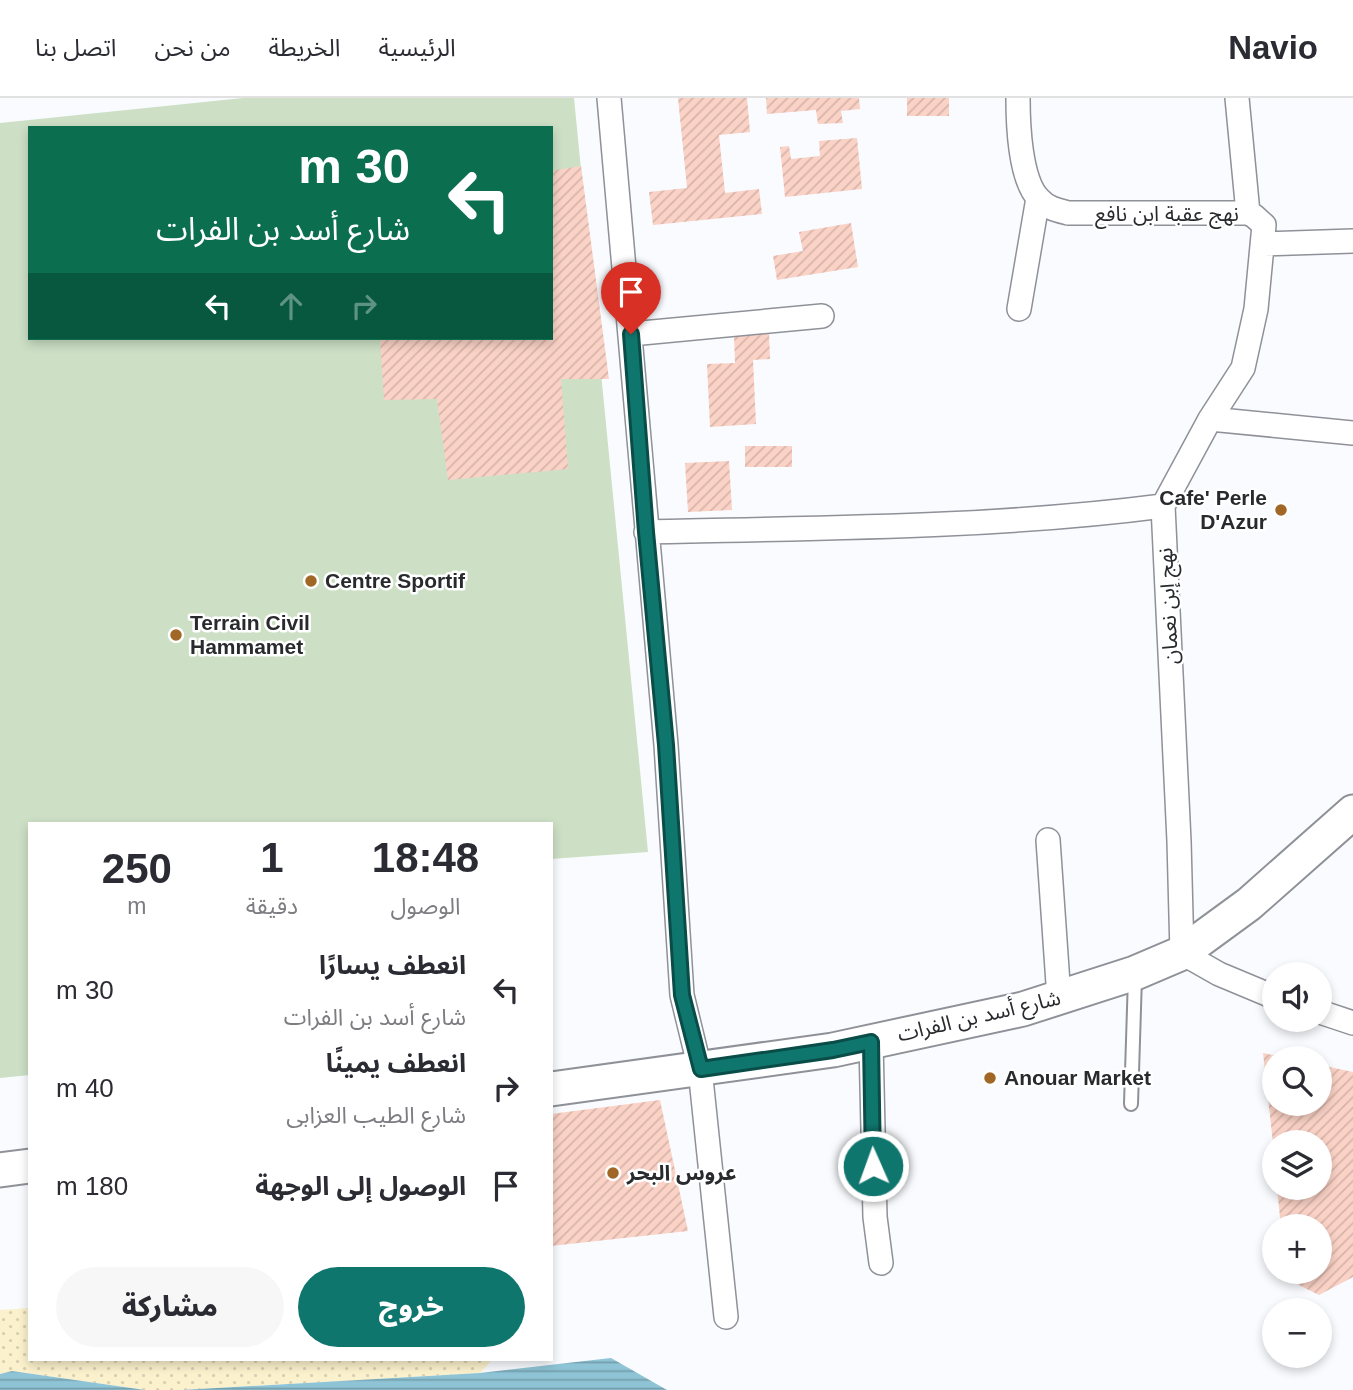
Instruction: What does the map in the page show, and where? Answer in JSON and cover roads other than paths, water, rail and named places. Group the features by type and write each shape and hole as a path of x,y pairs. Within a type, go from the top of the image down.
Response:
{"street":[{"path":"608,98 666,745 682,995 701,1069 726,1317"},
{"path":"1018,98 1018,122 1027,174 1038,198 1019,309"},
{"path":"1237,98 1248,213"},
{"name":"نهج عقبة ابن نافع","path":"1038,198 1052,209 1068,213 1248,213 1264,225 1256,309 1243,368 1210,419 1163,506"},
{"path":"1264,244 1353,241"},
{"path":"631,334 822,316"},
{"path":"1210,419 1353,433"},
{"path":"646,532 960,522 1094,515 1163,506"},
{"name":"نهج إبن نعمان","path":"1163,506 1182,953"},
{"name":"شارع أسد بن الفرات","path":"553,1089 833,1050 1023,1009 1135,973 1182,953 1249,904 1353,812"},
{"path":"1048,839 1059,998"},
{"path":"1182,953 1219,974 1262,992"},
{"path":"1332,1016 1353,1023"},
{"path":"871,1042 875,1217 881,1263"},
{"path":"0,1170 28,1166"}],"lane":[{"path":"1131,1104 1135,973"}],"water":[{"path":"611,1358 667,1390 182,1390 480,1373"},
{"path":"12,1371 145,1390 0,1390 0,1374"}],"place":[{"name":"Cafe' Perle D'Azur","path":"1281,510"},
{"name":"Centre Sportif","path":"311,581"},
{"name":"Terrain Civil Hammamet","path":"176,635"},
{"name":"Anouar Market","path":"990,1078"},
{"name":"عروس البحر","path":"613,1173"}]}
